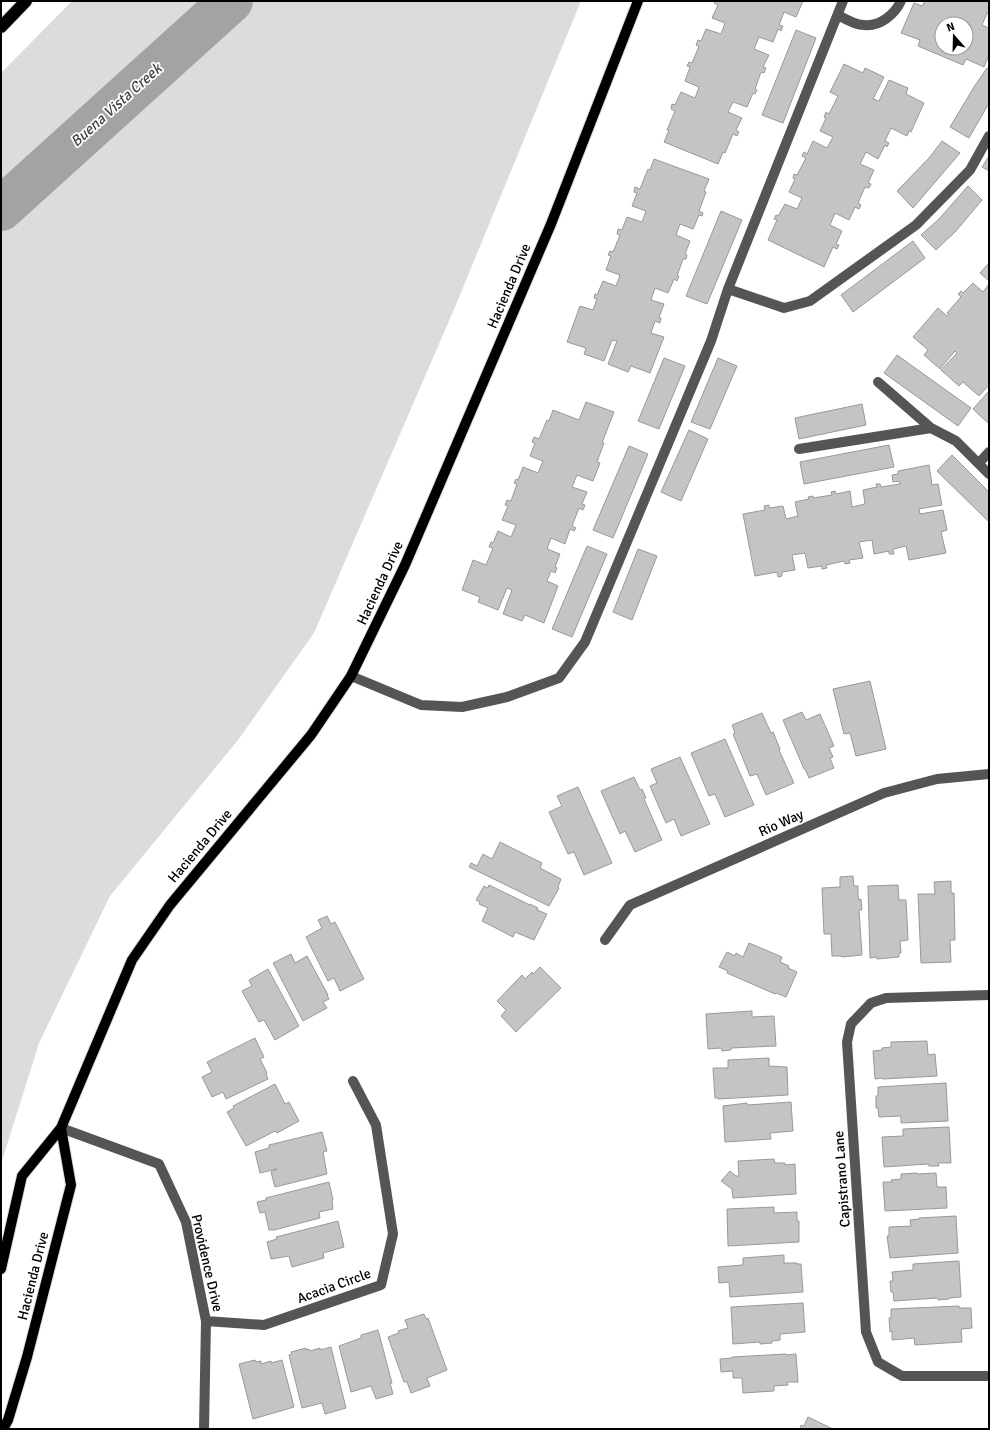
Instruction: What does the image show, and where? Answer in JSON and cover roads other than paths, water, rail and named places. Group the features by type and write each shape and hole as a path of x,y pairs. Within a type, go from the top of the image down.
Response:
{"highway":[{"path":"1,27 26,1"}],"main road":[{"name":"Hacienda Drive","path":"1,1269 22,1176 61,1128 132,960 170,905 311,735 351,676 405,564 542,245 638,1"},
{"name":"Hacienda Drive","path":"3,1429 8,1420 27,1357 71,1185 61,1128"}],"street":[{"path":"351,676 421,705 462,707 508,697 559,678 585,642 708,348 728,289 843,1"},
{"path":"838,15 863,26 868,25 890,17 901,1"},
{"path":"728,289 784,308 810,301 916,225 970,170 989,136"},
{"path":"878,382 931,428 956,441 989,474"},
{"path":"799,449 931,428"},
{"path":"979,464 989,452"},
{"name":"Rio Way","path":"604,940 630,905 884,793 937,779 989,774"},
{"name":"Capistrano Lane","path":"989,995 886,998 871,1003 851,1024 847,1042 866,1332 878,1362 902,1376 989,1376"},
{"name":"Acacia Circle","path":"206,1321 264,1325 381,1285 393,1234 376,1126 353,1081"},
{"name":"Providence Drive","path":"61,1128 159,1164 186,1222 206,1321 204,1429"}],"waterway":[{"name":"Buena Vista Creek","path":"1,209 231,1"}]}
